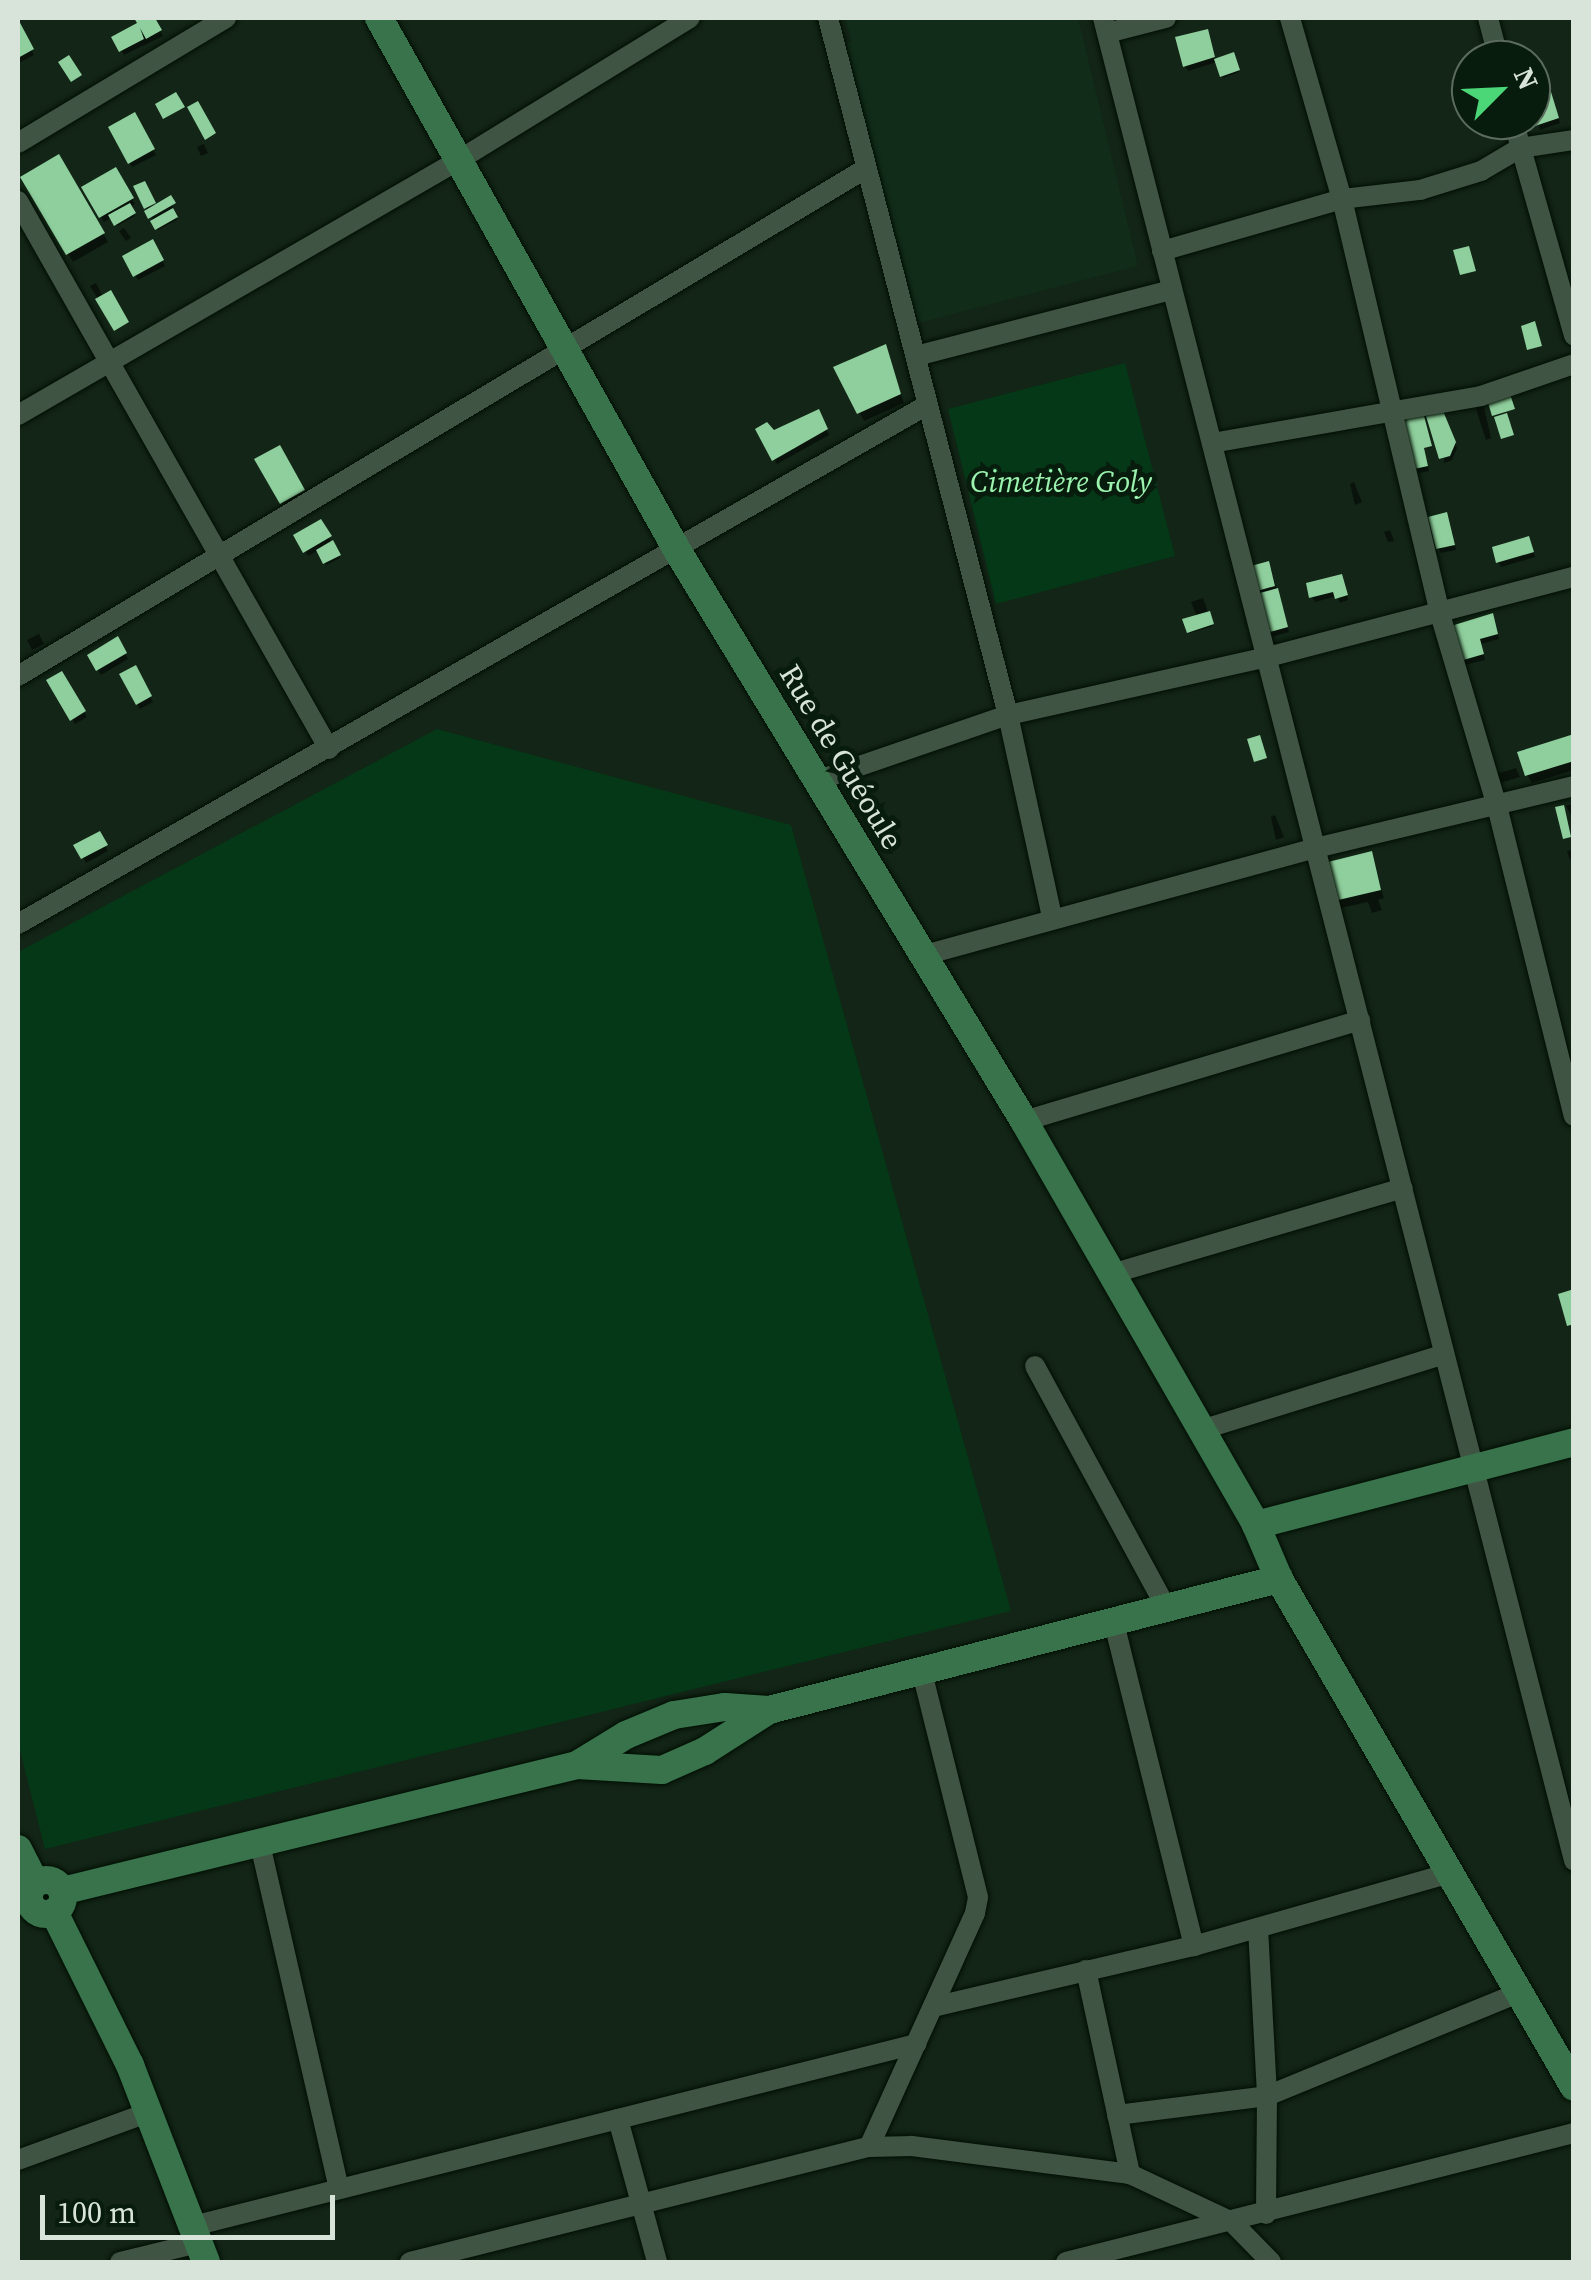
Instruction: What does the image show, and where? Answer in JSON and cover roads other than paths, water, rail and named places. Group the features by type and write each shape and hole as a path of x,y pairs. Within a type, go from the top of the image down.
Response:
{"main road":[{"name":"Rue de Guéoule","path":"379,18 677,550 1024,1121 1256,1526 1279,1579 1574,2087"},
{"path":"1256,1526 1574,1442"},
{"path":"577,1765 626,1735 674,1716 726,1707 769,1710 1279,1579"},
{"path":"40,1897 577,1765 662,1770 705,1751 769,1710"},
{"path":"18,1849 150,2112 199,2244"}],"street":[{"path":"18,143 226,18"},
{"path":"18,415 459,160 690,18"},
{"path":"828,18 1008,716 1052,917"},
{"path":"1166,18 1105,25 1574,1861"},
{"path":"1290,18 1342,199 1440,614 1497,806 1574,1116"},
{"path":"1518,140 1574,336"},
{"path":"1162,251 1342,199 1448,182 1481,171 1520,148 1574,140"},
{"path":"18,676 567,351 865,169"},
{"path":"18,201 329,748"},
{"path":"916,356 1172,290"},
{"path":"1212,443 1480,396 1574,364"},
{"path":"18,924 927,405"},
{"path":"819,780 1008,716 1268,657 1574,577"},
{"path":"921,956 1052,917 1316,848 1574,786"},
{"path":"1024,1121 1360,1020"},
{"path":"1111,1274 1403,1188"},
{"path":"1201,1430 1442,1355"},
{"path":"1036,1366 1166,1607"},
{"path":"1114,1623 1194,1946"},
{"path":"869,2146 975,1914 978,1897 922,1672"},
{"path":"260,1844 339,2189"},
{"path":"933,2007 1194,1946 1450,1873"},
{"path":"1258,1928 1267,2096 1266,2214"},
{"path":"1086,1970 1130,2174"},
{"path":"1118,2115 1267,2096 1521,1992"},
{"path":"120,2262 199,2244 339,2189 916,2044"},
{"path":"18,2160 150,2112"},
{"path":"618,2118 657,2262"},
{"path":"1066,2262 1574,2134"},
{"path":"410,2262 869,2146 912,2146 1130,2174 1232,2222 1271,2262"}],"park label":[{"name":"Cimetière Goly","path":"1061,482"}]}
